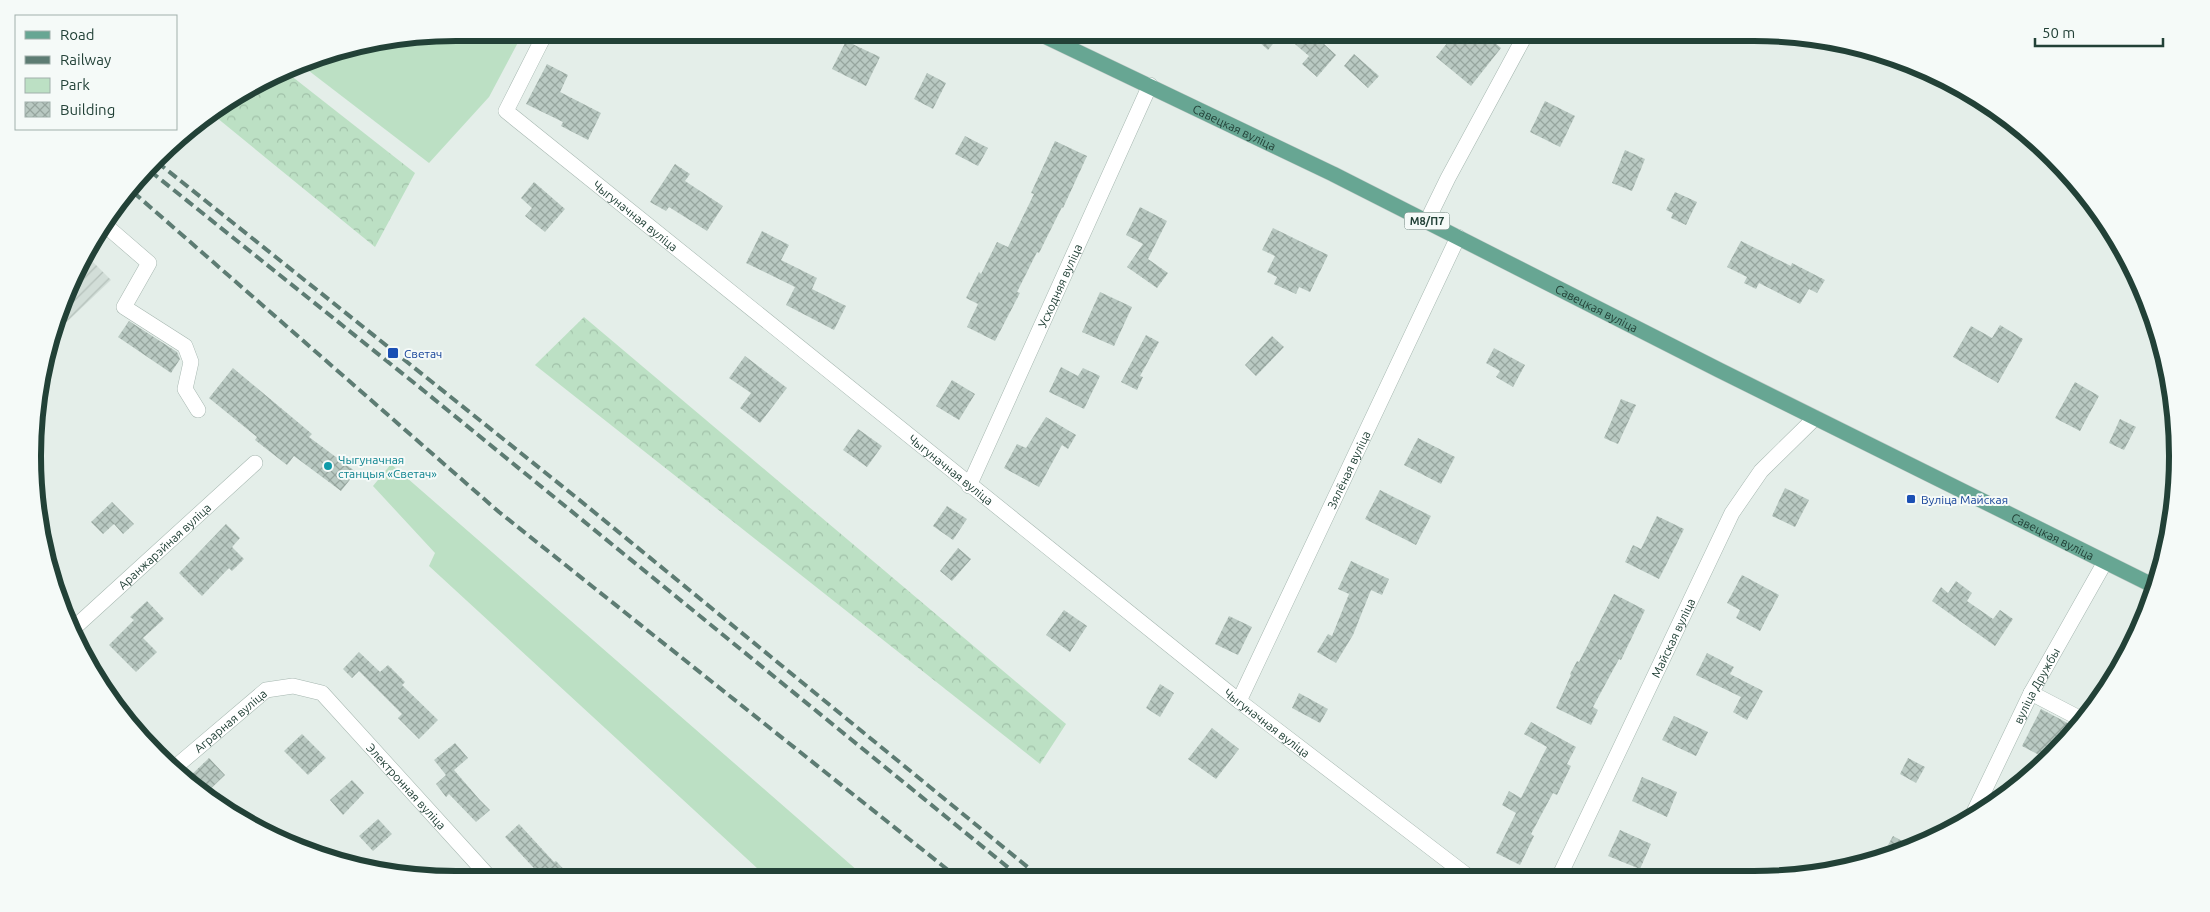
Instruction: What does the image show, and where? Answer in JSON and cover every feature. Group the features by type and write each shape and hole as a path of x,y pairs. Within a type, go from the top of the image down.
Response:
{"main road":[{"name":"Савецкая вуліца","path":"1055,41 1150,85 1428,221 1815,418 2149,583"}],"street":[{"name":"Чыгуначная вуліца","path":"541,41 506,111 1238,701 1461,871"},
{"path":"1428,221 1448,178 1522,41"},
{"name":"Усходняя вуліца","path":"969,486 1150,85"},
{"path":"109,229 149,263 124,307 185,346 191,362 185,390 198,410"},
{"name":"Зялёная вуліца","path":"1238,701 1458,237"},
{"name":"Майская вуліца","path":"1561,871 1732,513 1761,471 1815,418"},
{"name":"Аранжарэйная вуліца","path":"77,625 255,463"},
{"name":"вуліца Дружбы","path":"1977,805 2031,692 2105,562"},
{"name":"Аграрная вуліца","path":"179,764 266,690 293,686 322,693"},
{"path":"2031,692 2076,716"},
{"name":"Электронная вуліца","path":"322,693 484,871"}],"shaded area":[{"path":"91,260 111,280 62,327 73,297"}],"green space":[{"path":"456,41 519,41 489,97 429,163 307,69 349,55 402,45"},
{"path":"291,76 415,173 375,247 217,118 249,97"},
{"path":"584,317 1066,724 1040,764 535,365"},
{"path":"391,464 858,871 760,871 429,566 435,553 373,486"}],"building":[{"path":"846,41 880,57 866,86 832,69"},
{"path":"1258,41 1275,41 1268,50"},
{"path":"1291,41 1321,41 1336,55 1317,77 1302,64 1309,56"},
{"path":"1449,41 1493,41 1501,48 1471,86 1436,57"},
{"path":"1354,54 1379,76 1368,88 1344,66"},
{"path":"547,64 568,75 560,92 601,113 588,140 561,126 563,122 526,104"},
{"path":"927,73 946,83 933,109 914,99"},
{"path":"1545,101 1575,116 1560,147 1530,132"},
{"path":"965,136 988,148 978,166 955,154"},
{"path":"1055,141 1087,156 1063,208 1039,253 1037,252 1017,292 1020,293 995,341 967,327 978,304 966,298 997,242 1008,247 1034,194 1031,193"},
{"path":"1625,150 1645,159 1632,191 1612,183"},
{"path":"675,164 690,174 685,181 723,206 707,231 669,207 666,211 650,202"},
{"path":"534,182 565,209 545,232 525,216 532,208 521,198"},
{"path":"1675,192 1697,202 1686,225 1671,218 1673,213 1666,210"},
{"path":"1140,207 1167,221 1148,259 1168,273 1157,288 1127,267 1143,244 1126,235"},
{"path":"1273,228 1328,255 1310,292 1299,287 1296,294 1274,284 1277,277 1267,272 1275,256 1262,250"},
{"path":"762,231 789,245 781,260 817,278 812,289 846,306 834,330 786,305 795,287 746,263"},
{"path":"1741,241 1791,266 1792,263 1825,280 1817,293 1809,289 1800,304 1759,283 1756,289 1744,283 1747,277 1727,267"},
{"path":"1100,292 1132,307 1114,346 1082,332"},
{"path":"129,321 177,352 180,359 171,373 118,337"},
{"path":"2000,325 2023,339 1998,383 1953,357 1971,326 1992,338"},
{"path":"1146,335 1159,342 1140,376 1143,377 1137,390 1121,382"},
{"path":"1272,336 1284,347 1256,376 1245,365"},
{"path":"1494,348 1525,365 1513,387 1496,377 1500,371 1486,363"},
{"path":"745,356 787,388 760,423 740,408 751,393 729,378"},
{"path":"1061,367 1078,376 1083,368 1100,376 1084,409 1049,392"},
{"path":"233,368 312,434 309,437 356,472 341,491 294,456 287,465 255,440 257,437 209,398"},
{"path":"952,380 975,394 959,420 936,406"},
{"path":"2075,382 2099,396 2080,431 2055,418"},
{"path":"1621,399 1636,405 1618,444 1604,438"},
{"path":"1046,417 1076,435 1068,449 1062,445 1039,487 1004,468 1017,444 1026,448"},
{"path":"2120,419 2136,427 2124,450 2109,443"},
{"path":"858,429 882,446 867,467 843,450"},
{"path":"1418,438 1455,457 1441,484 1404,465"},
{"path":"1785,488 1809,500 1795,527 1772,516"},
{"path":"1380,490 1431,516 1416,545 1365,519"},
{"path":"112,502 134,524 123,534 114,524 103,534 91,522"},
{"path":"947,506 967,519 953,540 933,526"},
{"path":"1657,516 1684,529 1659,579 1625,562 1633,545 1641,549"},
{"path":"226,524 240,538 232,547 244,559 232,571 229,568 202,596 179,573"},
{"path":"958,548 971,559 952,581 940,571"},
{"path":"1351,561 1389,579 1382,595 1371,590 1353,635 1336,663 1317,652 1328,634 1332,636 1349,594 1338,589"},
{"path":"1742,575 1779,595 1760,631 1736,618 1740,610 1727,603"},
{"path":"1956,581 1972,593 1967,601 1993,619 2000,610 2013,619 1995,646 1932,601 1941,587 1948,593"},
{"path":"1614,594 1645,610 1621,660 1619,659 1593,707 1598,710 1591,725 1556,708 1570,674 1577,661 1579,662"},
{"path":"147,601 164,619 143,638 157,652 136,672 109,645 134,620 130,617"},
{"path":"1064,610 1087,626 1070,652 1046,635"},
{"path":"1229,616 1252,627 1238,655 1215,644"},
{"path":"359,652 380,672 388,665 405,682 402,685 438,720 419,739 398,718 402,714 359,671 352,678 343,669"},
{"path":"1707,653 1734,667 1730,674 1763,691 1747,720 1733,712 1741,697 1696,675"},
{"path":"1160,684 1174,693 1160,717 1146,708"},
{"path":"1299,693 1328,709 1320,723 1292,708"},
{"path":"2041,709 2070,724 2040,755 2022,746"},
{"path":"1674,716 1708,732 1696,756 1662,740"},
{"path":"1531,722 1576,747 1567,764 1571,766 1557,795 1553,793 1531,834 1534,836 1520,865 1496,853 1516,813 1502,805 1509,791 1521,798 1547,747 1524,734"},
{"path":"1212,728 1239,749 1216,779 1188,759"},
{"path":"302,734 326,758 308,775 284,751"},
{"path":"455,743 468,758 454,770 490,810 476,822 449,794 446,797 436,784 446,775 434,760"},
{"path":"209,758 225,775 210,789 191,775"},
{"path":"1908,758 1925,767 1916,783 1900,774"},
{"path":"1642,777 1677,792 1667,817 1632,801"},
{"path":"352,780 364,793 343,815 330,800"},
{"path":"378,819 392,834 373,851 359,836"},
{"path":"519,824 554,862 556,861 565,871 537,871 505,837"},
{"path":"1620,830 1651,844 1640,869 1608,856"},
{"path":"1893,836 1904,842 1887,849"}],"railway":[{"path":"161,165 577,498 1032,871"},
{"path":"153,173 418,386 1012,871"},
{"path":"135,194 499,512 949,871"}],"place":[{"name":"Светач","path":"393,353"},
{"name":"Чыгуначная станцыя «Светач»","path":"328,466"},
{"name":"Вуліца Майская","path":"1911,499"}]}
